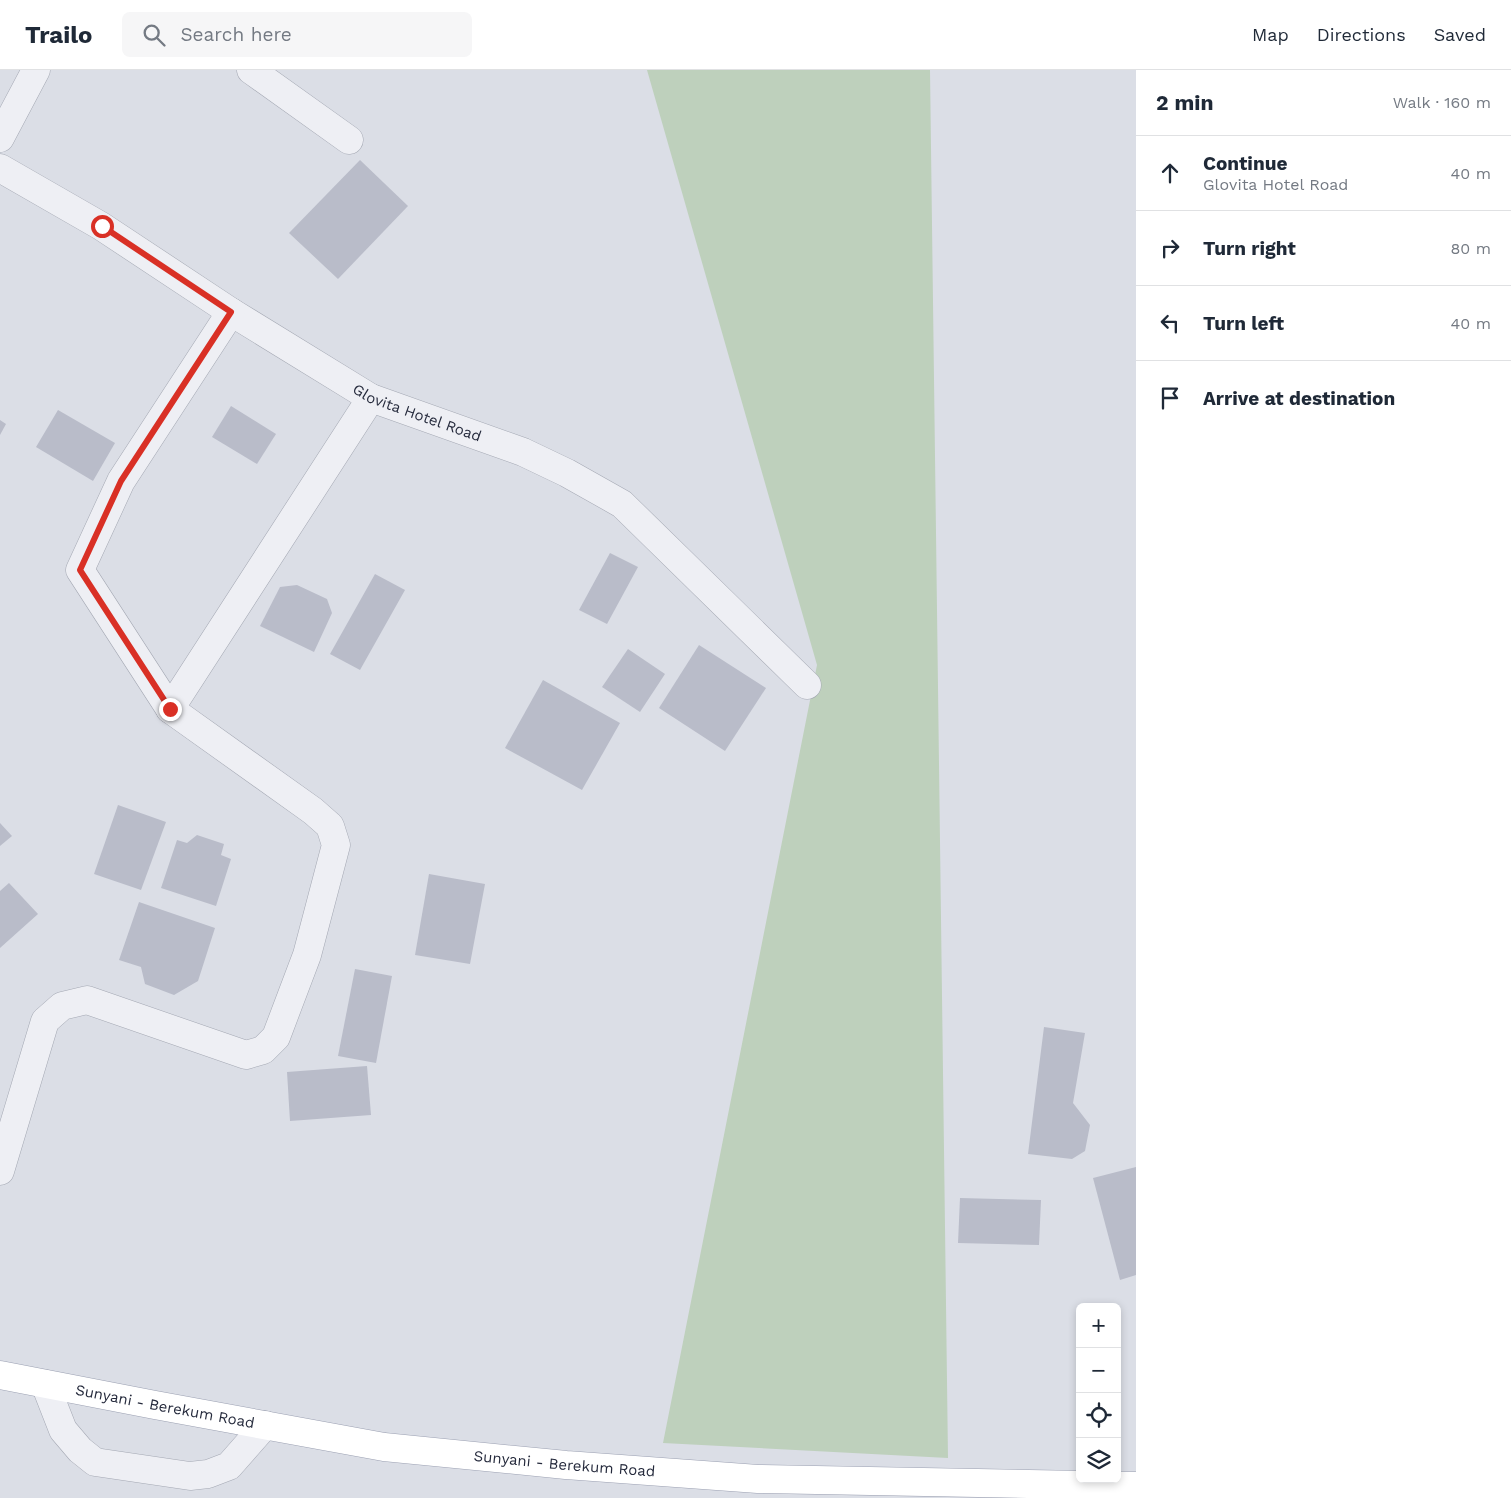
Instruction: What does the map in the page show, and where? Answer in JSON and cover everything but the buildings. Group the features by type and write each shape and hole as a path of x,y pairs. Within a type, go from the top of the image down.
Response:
{"main road":[{"name":"Sunyani - Berekum Road","path":"0,1375 384,1447 566,1466 758,1479 1136,1486"}],"street":[{"path":"0,138 36,70"},
{"path":"250,70 349,140"},
{"name":"Glovita Hotel Road","path":"0,168 102,226 231,312 371,398 523,452 622,504 807,685"},
{"path":"0,1171 45,1021 62,1006 87,1000 246,1055 263,1050 276,1037 307,955 336,845 330,826 170,709 80,570 121,481 231,312"},
{"path":"170,709 371,398"},
{"path":"45,1384 63,1430 80,1450 95,1462 190,1476 208,1474 229,1466 265,1425"}],"green space":[{"path":"647,70 930,70 948,1458 663,1443 817,665"}],"route":[{"path":"102,226 231,312 121,481 80,570 170,709"}]}
